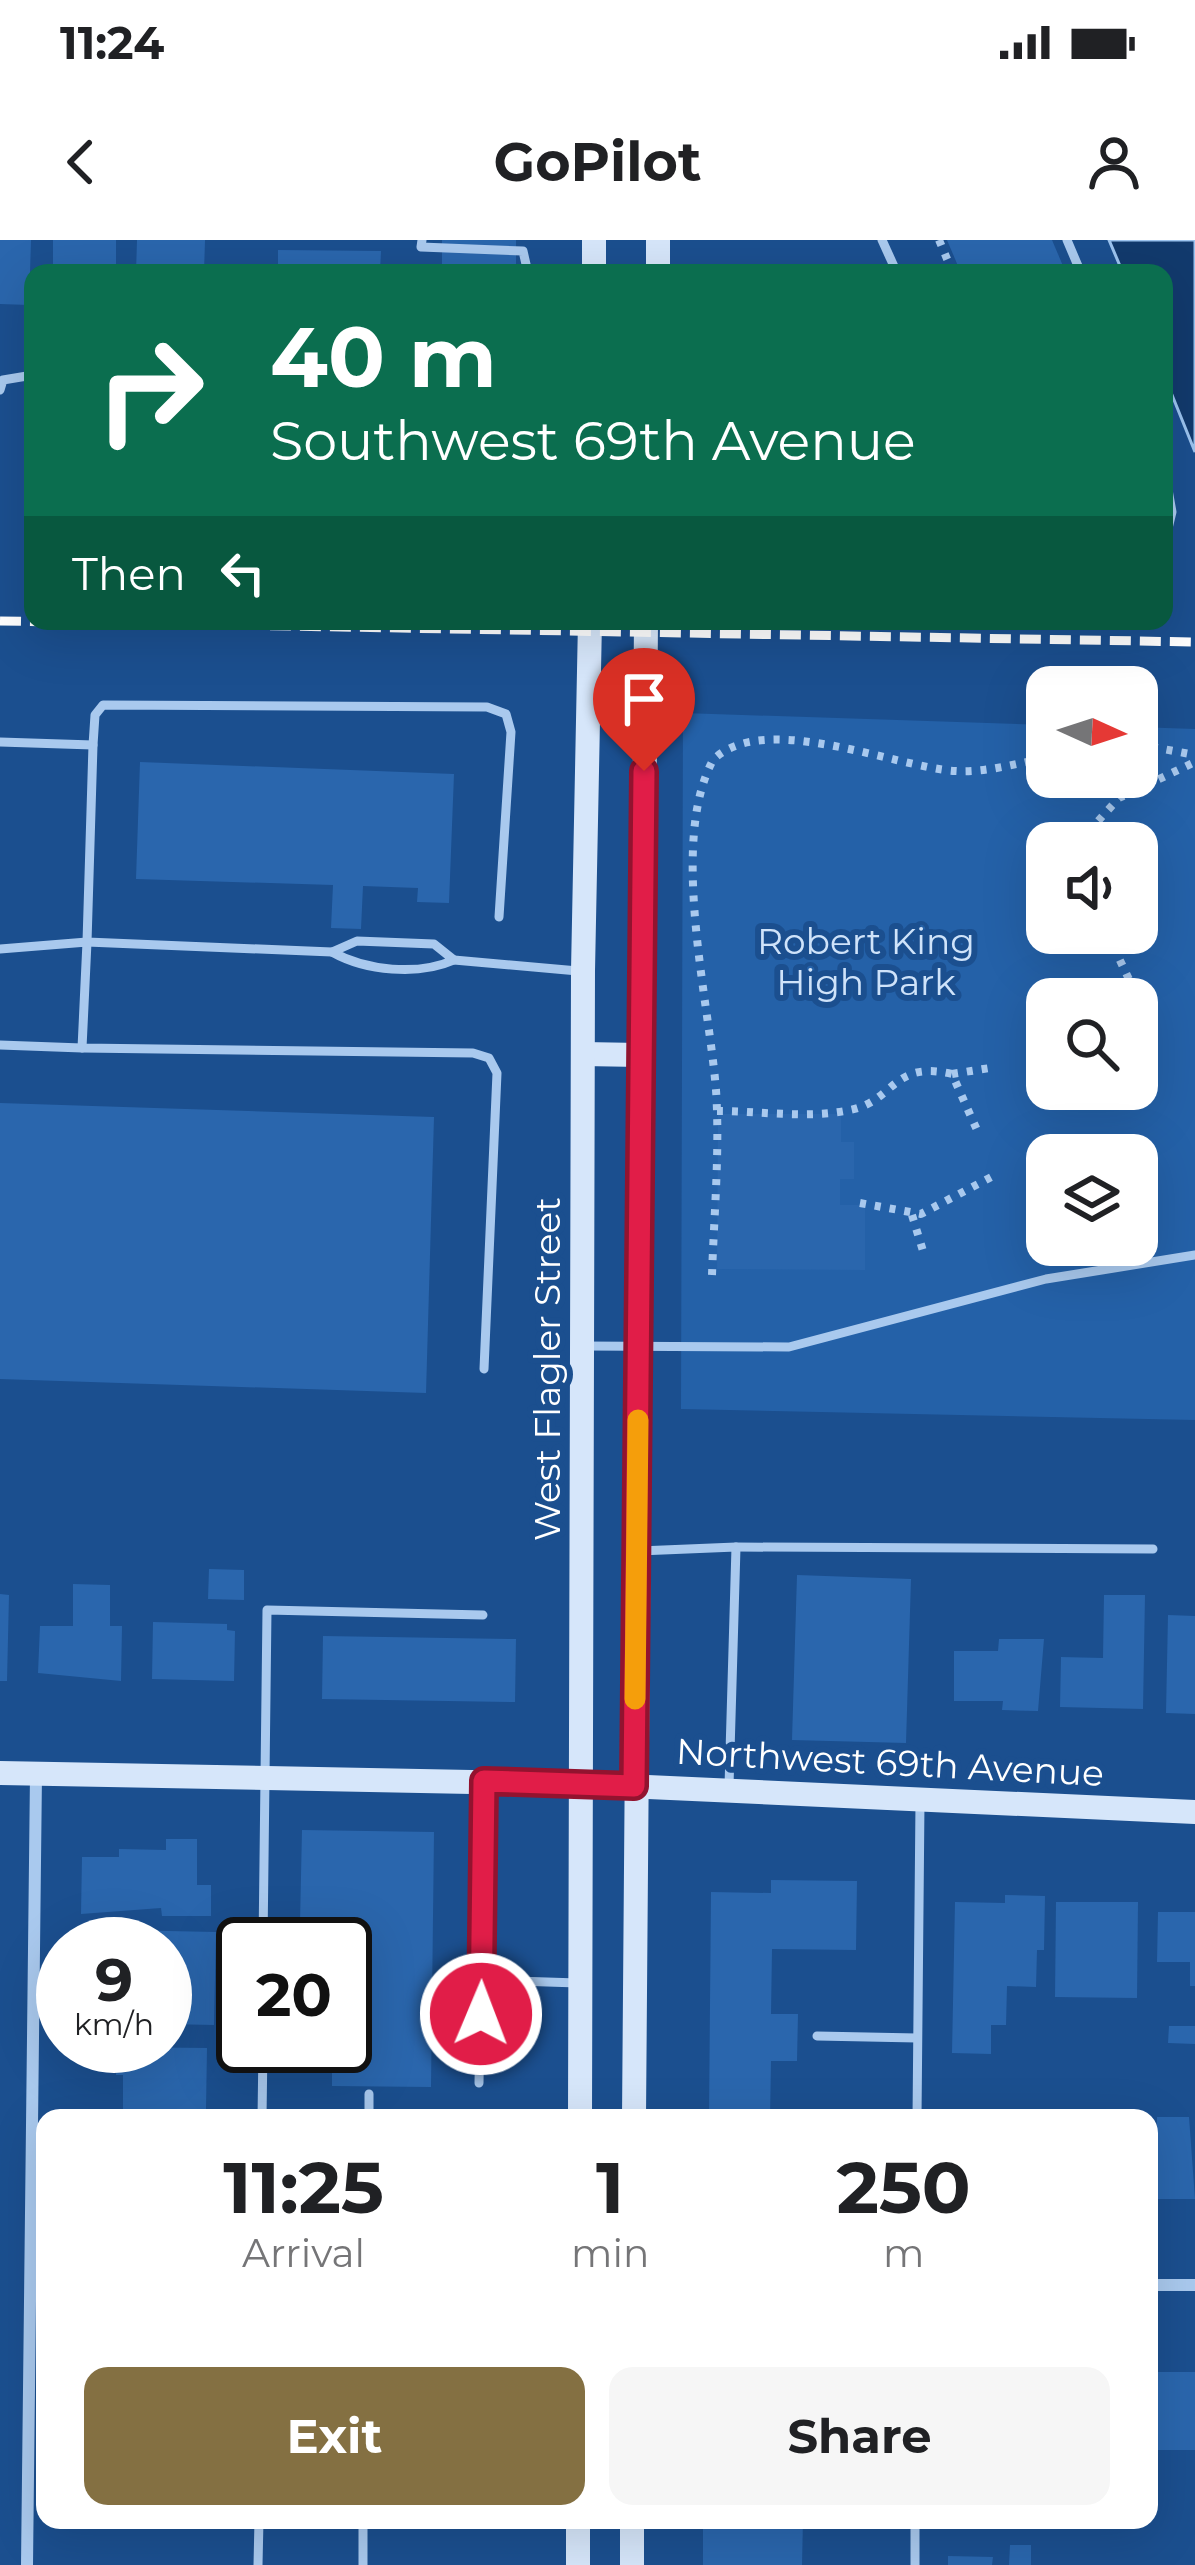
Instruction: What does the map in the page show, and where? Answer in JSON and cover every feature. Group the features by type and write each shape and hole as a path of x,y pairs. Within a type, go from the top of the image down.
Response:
{"main road":[{"name":"West Flagler Street","path":"580,2109 583,971 590,630"},
{"path":"634,2109 646,630"},
{"path":"583,1054 640,1055"},
{"name":"Northwest 69th Avenue","path":"0,1773 582,1784 1195,1812"},
{"path":"578,2529 578,2565"},
{"path":"632,2529 632,2565"}],"street":[{"path":"27,2565 36,1773"},
{"path":"1158,2285 1195,2285"}],"lane":[{"path":"422,240 421,247 523,251 526,264"},
{"path":"0,390 3,380 24,376"},
{"path":"82,1048 95,715 114,702 487,706 506,714 512,731 499,917"},
{"path":"0,742 93,745"},
{"path":"0,949 87,942 332,952 357,941 434,944 454,960"},
{"path":"332,952 356,965 434,969 454,960 583,971"},
{"path":"0,1046 473,1053 489,1058 496,1072 484,1369"},
{"path":"584,1346 789,1347 1024,1284 1195,1255"},
{"path":"729,1792 736,1547"},
{"path":"638,1551 736,1547 1153,1550"},
{"path":"263,1917 267,1610 483,1615"},
{"path":"479,2083 484,1781"},
{"path":"916,2109 920,1802"},
{"path":"482,1980 580,1983"},
{"path":"818,2036 917,2038"},
{"path":"262,2109 263,2073"},
{"path":"369,2109 370,2094"},
{"path":"258,2565 259,2529"},
{"path":"363,2529 363,2565"},
{"path":"915,2529 915,2565"}],"path":[{"path":"712,1275 717,1111 694,890 700,805 713,760 741,744 825,742 957,771 1026,761"},
{"path":"1158,749 1195,758"},
{"path":"1097,822 1119,798 1195,758"},
{"path":"717,1111 849,1111 910,1072 952,1074 996,1066"},
{"path":"952,1074 976,1130"},
{"path":"860,1203 912,1215 936,1209 997,1174"},
{"path":"912,1215 923,1251"}],"green space":[{"name":"Robert King High Park","path":"683,713 1026,724 1026,798 1158,798 1158,728 1195,729 1195,1420 681,1409"}],"shaded area":[{"path":"1109,240 1195,240 1195,452 1173,397 1173,264 1119,264"}],"building":[{"path":"0,240 31,240 30,264 24,264 24,305 0,304"},
{"path":"53,240 116,240 116,264 53,264"},
{"path":"137,240 205,240 204,264 136,264"},
{"path":"442,240 516,240 516,264 442,264"},
{"path":"947,240 1052,240 1062,264 957,264"},
{"path":"278,250 381,251 380,264 278,264"},
{"path":"140,762 454,774 449,903 417,902 418,888 363,886 361,929 331,928 333,885 136,879"},
{"path":"0,1103 434,1117 426,1393 0,1379"},
{"path":"718,1114 841,1114 841,1142 854,1142 854,1179 840,1179 840,1205 865,1205 865,1270 717,1269"},
{"path":"209,1569 244,1570 244,1600 208,1599"},
{"path":"797,1575 911,1579 906,1743 792,1740"},
{"path":"73,1584 110,1585 110,1626 122,1626 121,1681 38,1673 40,1626 73,1626"},
{"path":"0,1594 9,1595 7,1681 0,1681"},
{"path":"1104,1595 1145,1595 1143,1709 1060,1707 1061,1657 1103,1658"},
{"path":"1168,1615 1195,1616 1195,1714 1166,1713"},
{"path":"153,1622 227,1624 227,1630 235,1631 234,1681 152,1679"},
{"path":"323,1636 516,1639 515,1702 322,1699"},
{"path":"999,1639 1044,1639 1038,1711 1002,1710 1003,1701 954,1701 954,1651 998,1651"},
{"path":"302,1830 434,1832 431,2087 332,2086 332,2073 372,2073 372,1917 300,1917"},
{"path":"166,1839 197,1839 197,1885 211,1885 211,1916 162,1916 161,1908 81,1914 82,1857 119,1857 119,1849 166,1850"},
{"path":"771,1880 857,1881 856,1950 772,1949 771,2014 798,2014 797,2061 771,2061 770,2109 709,2109 711,1892 771,1893"},
{"path":"1005,1895 1045,1896 1044,1950 1037,1950 1036,1987 1007,1986 1006,2025 991,2025 991,2054 952,2053 955,1902 1005,1903"},
{"path":"1056,1902 1138,1902 1137,1998 1055,1997"},
{"path":"1158,1912 1195,1912 1195,1986 1190,1986 1190,1962 1157,1962"},
{"path":"192,1932 216,1932 214,2025 192,2025"},
{"path":"1169,2026 1195,2026 1195,2044 1168,2043"},
{"path":"192,2048 207,2048 206,2109 123,2109 123,2075 116,2073 192,2073"},
{"path":"1158,2117 1189,2117 1195,2199 1158,2199"},
{"path":"1158,2372 1195,2372 1195,2450 1158,2450"},
{"path":"703,2529 803,2529 802,2565 703,2565"},
{"path":"1010,2545 1031,2545 1031,2565 1009,2565"},
{"path":"948,2556 993,2557 992,2565 948,2565"}],"railway":[{"path":"0,621 24,621"},
{"path":"512,630 1195,642"}],"slow traffic":[{"path":"635,1699 638,1420"}],"route":[{"path":"481,2014 484,1781 634,1786 644,771"}]}
